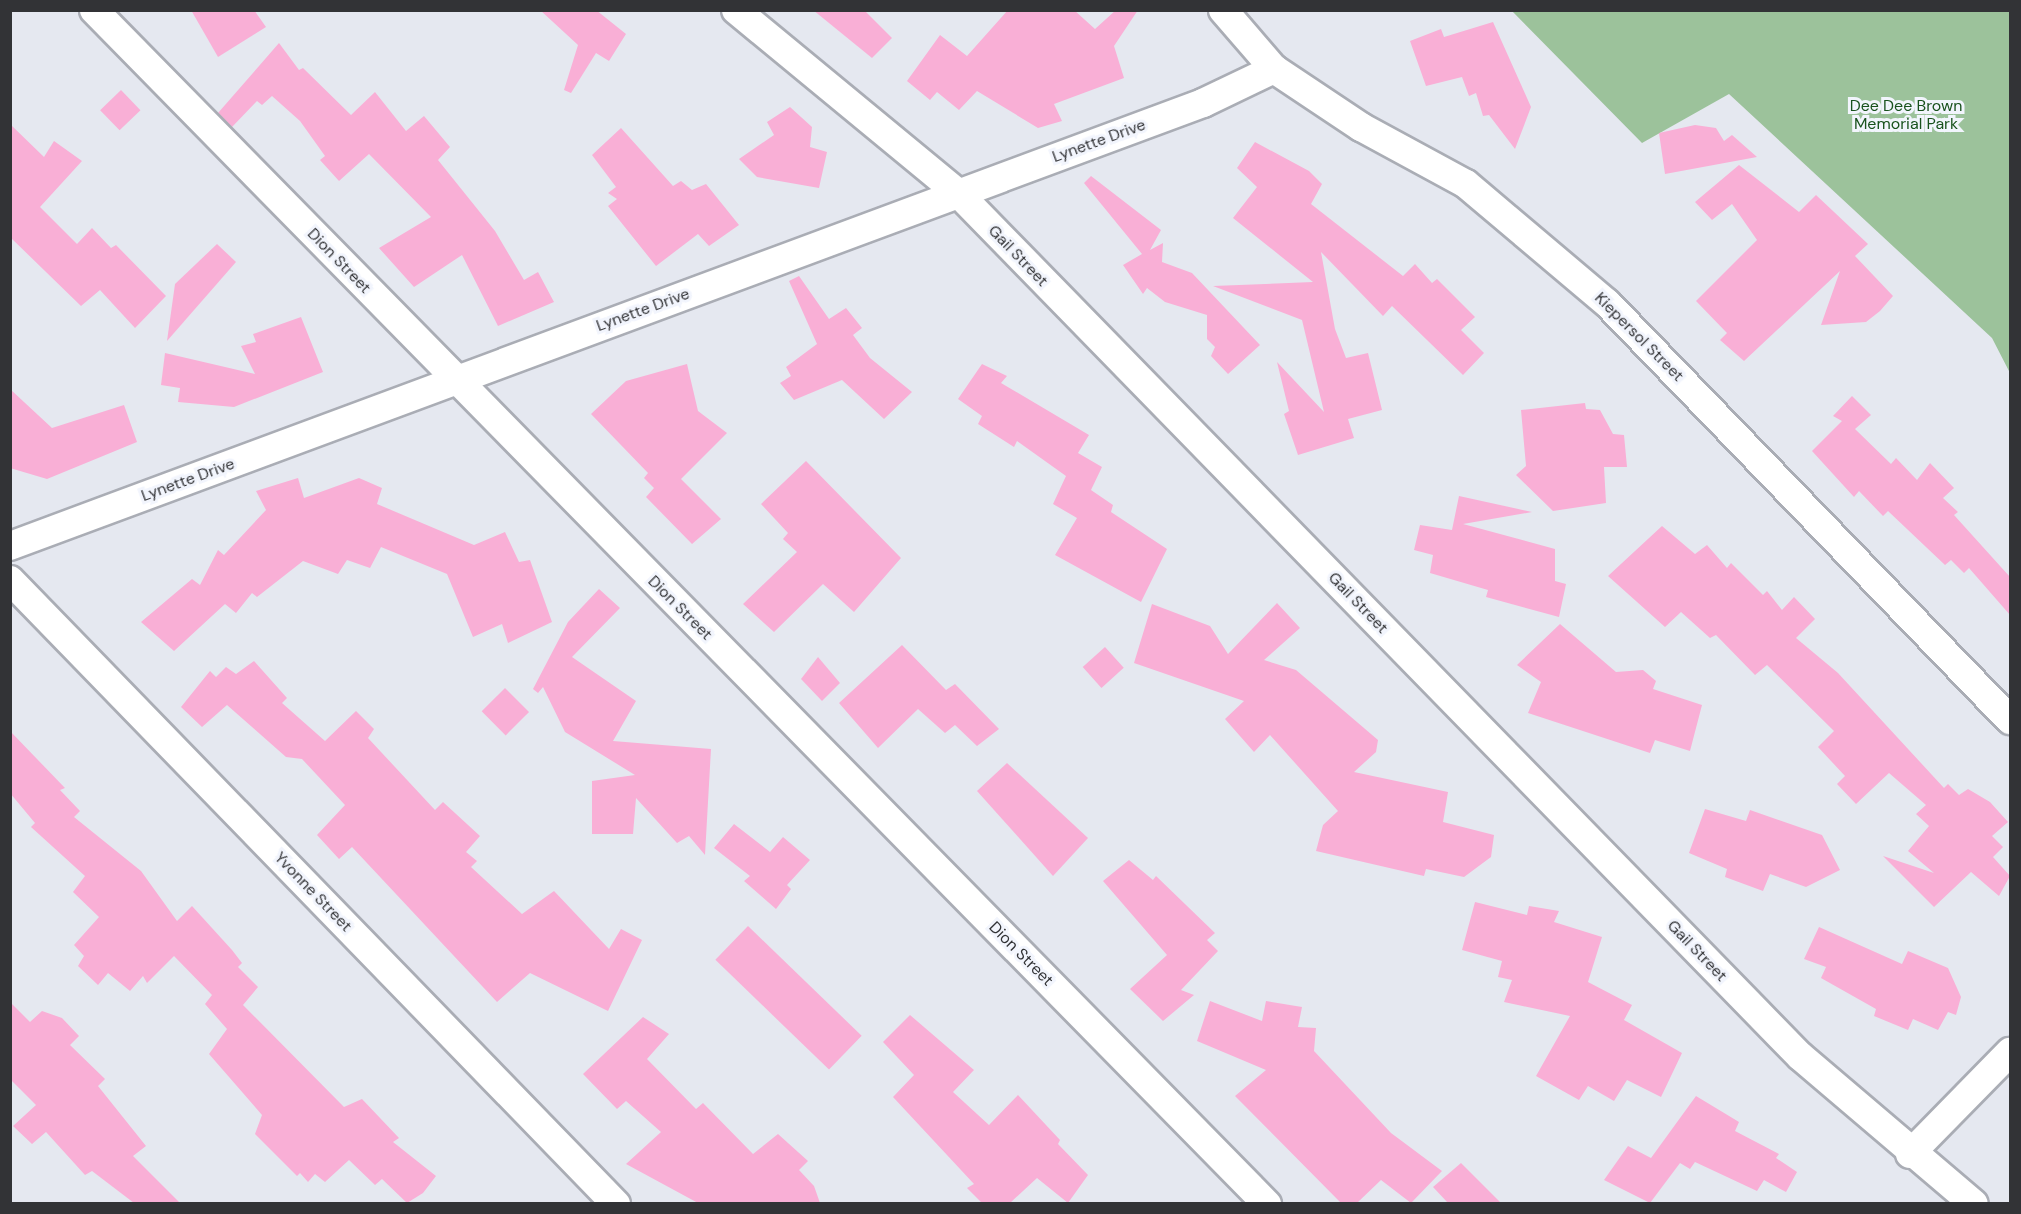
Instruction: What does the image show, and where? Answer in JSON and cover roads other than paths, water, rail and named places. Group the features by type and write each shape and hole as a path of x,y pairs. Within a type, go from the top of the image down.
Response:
{"street":[{"name":"Dion Street","path":"94,10 455,381 1267,1203"},
{"name":"Gail Street","path":"736,10 958,193 1800,1056 1910,1154 1974,1203"},
{"name":"Kiepersol Street","path":"1223,10 1274,69 1362,127 1466,184 1607,303 2010,720"},
{"name":"Lynette Drive","path":"10,546 1203,103 1274,69"},
{"name":"Yvonne Street","path":"10,580 616,1203"},
{"path":"1910,1154 2010,1052"}],"park label":[{"name":"Dee Dee Brown Memorial Park","path":"1906,115"}]}
